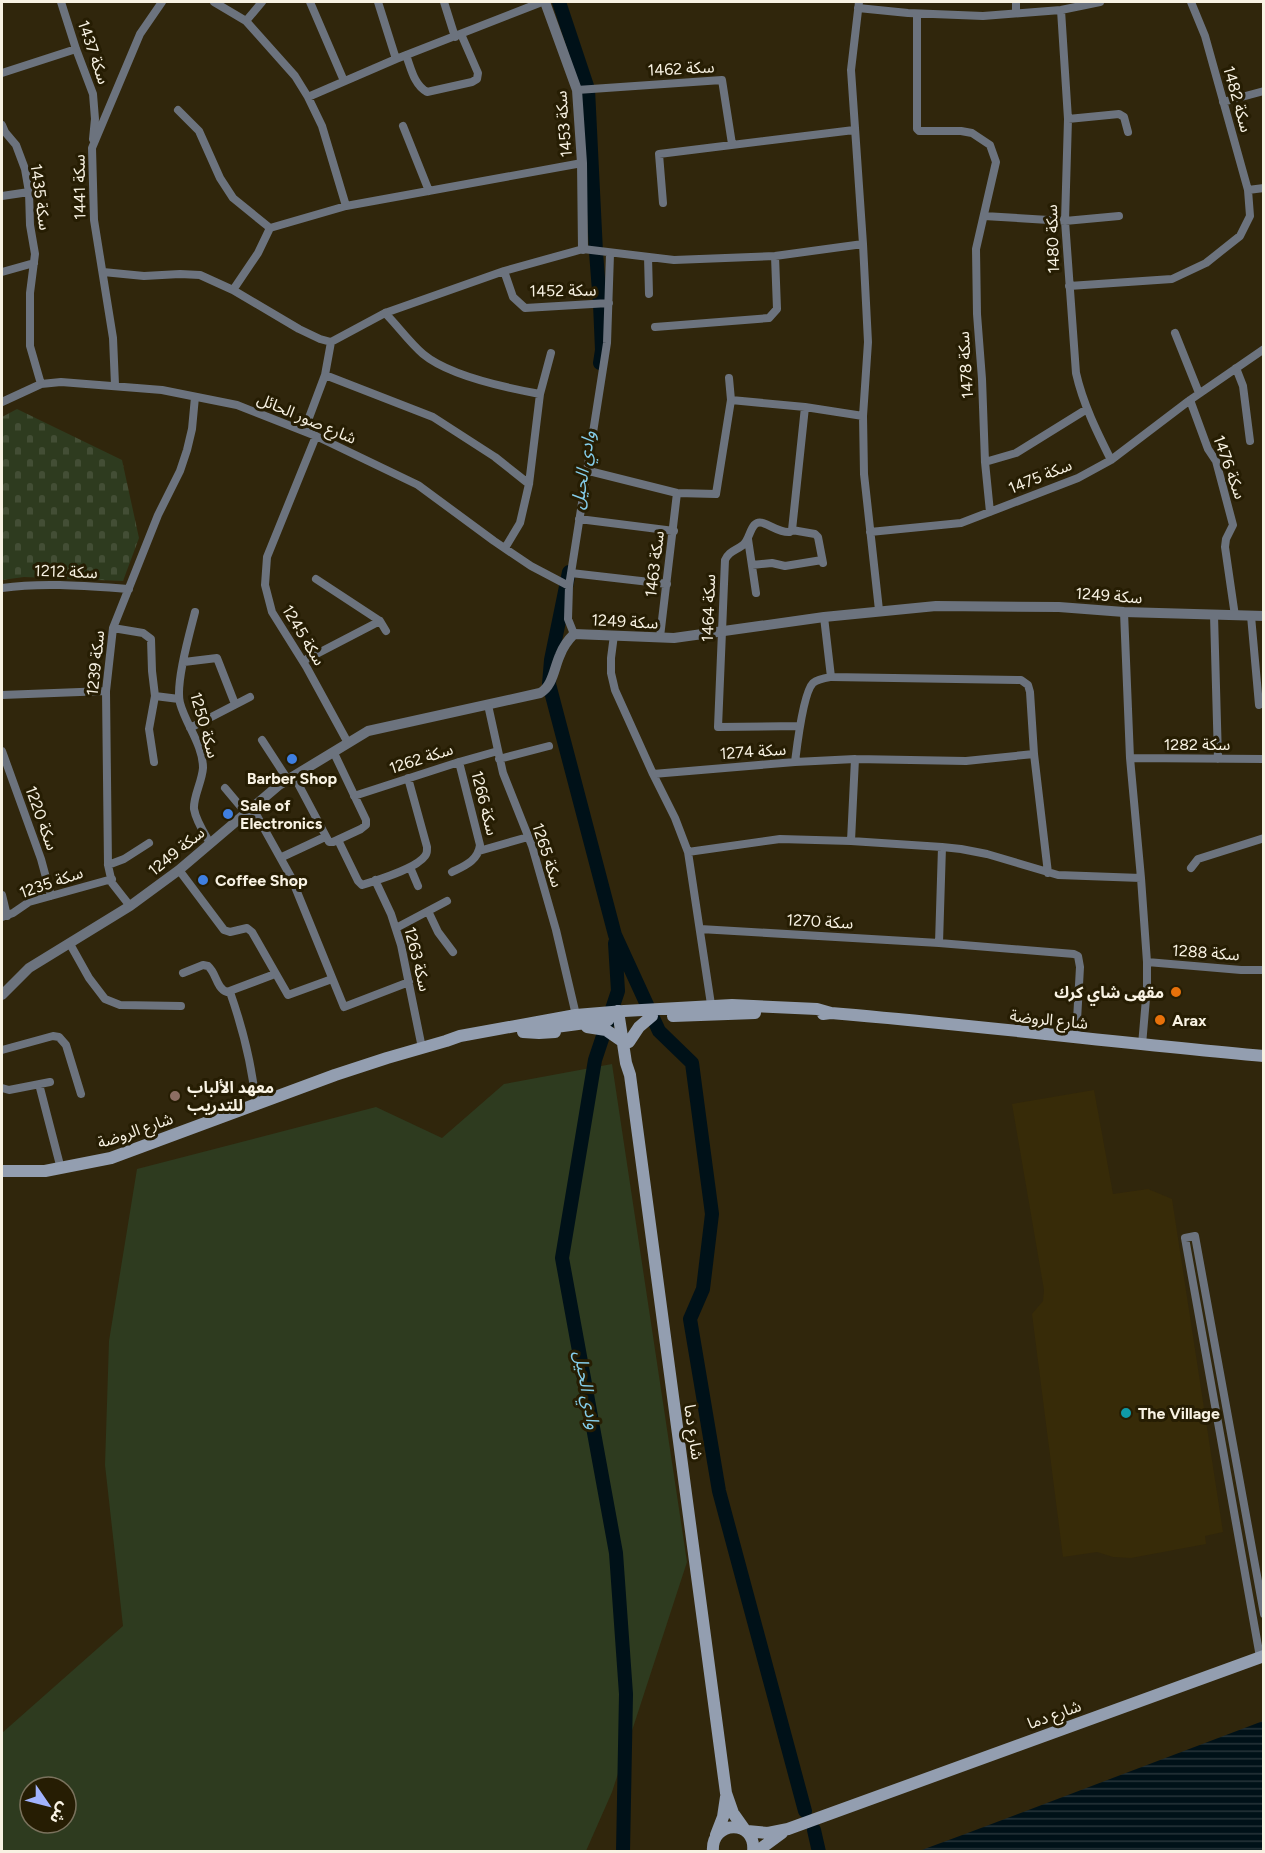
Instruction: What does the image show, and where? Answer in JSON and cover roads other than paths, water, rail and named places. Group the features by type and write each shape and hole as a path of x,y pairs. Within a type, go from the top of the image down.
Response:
{"main road":[{"name":"شارع الروضة","path":"446,1041 523,1032 621,1015 773,1006 1263,1056"},
{"name":"شارع الروضة","path":"2,1171 45,1171 111,1158 387,1058 459,1036 576,1015 652,1016 712,1010"},
{"name":"شارع دما","path":"621,1015 631,1064 630,1075 726,1793 733,1813 746,1831 768,1833 788,1829 1262,1657"},
{"path":"523,1032 545,1033 594,1027 606,1030 626,1041 652,1016"},
{"name":"شارع دما","path":"714,1846 723,1817 726,1793"},
{"path":"714,1846 721,1831 739,1827 746,1831 753,1842 755,1851"},
{"name":"شارع دما","path":"755,1851 788,1829"}],"street":[{"name":"سكة 1437","path":"61,2 93,94 95,119 92,148"},
{"name":"سكة 1441","path":"115,385 113,338 94,220 92,148 140,34 162,2"},
{"path":"214,2 246,21 295,76 322,126 346,206"},
{"path":"246,21 262,2"},
{"path":"310,2 344,81"},
{"path":"378,2 396,59"},
{"path":"406,55 417,83 427,92 477,79 478,73 444,2"},
{"path":"308,97 396,59 544,2"},
{"name":"سكة 1453","path":"544,2 577,90 582,163 583,249"},
{"path":"1016,2 1016,12"},
{"path":"879,610 864,474 863,416 868,342 851,70 859,4 917,14 983,16 1062,10 1100,2"},
{"name":"سكة 1482","path":"1069,286 1172,279 1206,263 1240,236 1250,216 1248,190 1205,36 1191,2"},
{"name":"سكة 1480","path":"1062,10 1068,119 1065,221 1076,373 1087,409 1111,460"},
{"name":"سكة 1478","path":"917,14 917,129 919,131 972,133 990,145 996,162 976,249 977,314 990,512"},
{"path":"2,73 76,49"},
{"name":"سكة 1462","path":"577,90 723,80 732,144"},
{"path":"1223,102 1263,91"},
{"path":"178,110 199,131 220,178 233,198 270,228"},
{"path":"1068,119 1119,114 1124,117 1128,132"},
{"name":"سكة 1435","path":"2,125 16,145 25,169 29,192 30,225 35,254 30,293 30,346 40,384"},
{"path":"403,126 429,191"},
{"path":"663,203 659,154 854,130"},
{"path":"233,290 258,253 270,228 346,206 582,163"},
{"path":"1248,190 1263,188"},
{"path":"2,196 29,192"},
{"path":"984,216 1065,221 1119,216"},
{"path":"103,272 144,276 200,275 233,290 299,329 332,342 385,313 504,271 583,249 674,261 775,256 863,244"},
{"path":"574,634 567,619 569,586 589,471 607,343 610,254"},
{"path":"655,327 769,318 777,309 775,256"},
{"path":"648,257 649,294"},
{"path":"2,272 34,263"},
{"name":"سكة 1452","path":"504,271 513,297 525,308 609,303"},
{"path":"385,313 423,354 443,368 512,389 540,394"},
{"path":"1175,333 1199,393"},
{"path":"304,431 325,375 332,342"},
{"name":"سكة 1475","path":"870,532 961,523 1078,478 1111,460 1199,393 1263,350"},
{"path":"505,548 520,523 529,484 540,394 552,353"},
{"path":"1236,369 1242,379 1250,441"},
{"path":"325,375 433,417 495,457 529,484"},
{"path":"589,471 677,494 716,494 731,400 729,378"},
{"name":"شارع صور الحائل","path":"2,402 40,384 61,381 162,390 237,405 316,436 418,485 531,566 569,586"},
{"name":"سكة 1239","path":"130,906 118,891 108,866 106,691 113,628 158,515 177,480 184,461 192,429 195,397"},
{"path":"731,400 805,407 863,416"},
{"name":"سكة 1476","path":"1190,400 1208,449 1216,461 1232,519 1233,525 1225,547 1235,616"},
{"path":"752,565 772,563 785,567 822,562 818,537 812,533 792,530 805,407"},
{"path":"985,462 1016,453 1087,409"},
{"name":"سكة 1245","path":"316,436 267,557 265,571 267,600 348,743"},
{"name":"سكة 1463","path":"660,637 677,494"},
{"path":"579,519 674,531"},
{"name":"سكة 1464","path":"792,530 783,532 757,523 753,526 744,545 728,553 725,560 718,727 800,726"},
{"path":"748,539 756,593"},
{"path":"571,573 667,584"},
{"path":"316,579 380,621 386,631"},
{"name":"سكة 1212","path":"2,588 23,585 129,589"},
{"name":"سكة 1249","path":"2,995 28,968 130,906 179,870 249,810 291,778 368,731 545,690 561,653 574,634 674,638 879,610 936,606 1071,607 1124,612 1263,616"},
{"name":"سكة 1250","path":"195,612 180,678 179,699 197,741 203,769 194,808 210,843"},
{"path":"1124,612 1130,758 1146,962 1147,987 1143,1045"},
{"path":"1214,615 1218,759"},
{"path":"1251,616 1259,705"},
{"path":"824,617 831,677"},
{"path":"303,662 380,621"},
{"path":"113,628 142,633 151,639 155,696 149,729 154,762"},
{"path":"614,635 611,666 615,690 675,818 688,852 712,1010"},
{"path":"184,662 217,658 235,704"},
{"path":"795,762 808,692 812,684 820,679 831,677 1021,680 1028,685 1030,692 1034,754 1048,873"},
{"path":"2,695 106,691"},
{"path":"155,696 179,699"},
{"path":"190,728 250,697"},
{"name":"سكة 1265","path":"488,705 506,784 528,837 556,930 576,1015"},
{"path":"262,740 291,778 330,842 362,829 366,825 366,820 334,753"},
{"name":"سكة 1262","path":"354,796 459,762 549,746"},
{"name":"سكة 1220","path":"2,751 41,859 51,896"},
{"name":"سكة 1274","path":"653,774 795,762 855,759 956,761 1034,754"},
{"name":"سكة 1282","path":"1130,758 1263,759"},
{"path":"851,841 855,759"},
{"name":"سكة 1266","path":"452,872 472,861 479,851 479,839 459,762"},
{"path":"338,840 360,885 410,867 423,858 427,854 428,847 408,778"},
{"path":"225,788 249,810 282,857 344,1007 409,982"},
{"path":"282,857 325,837"},
{"name":"سكة 1266","path":"479,851 528,837"},
{"path":"1191,868 1198,859 1263,838"},
{"path":"688,852 780,839 851,841 942,847 987,854 1048,873 1073,877 1141,878"},
{"path":"108,866 149,843"},
{"path":"939,943 942,847"},
{"path":"410,867 418,886"},
{"path":"179,870 224,930 230,932 247,928 252,932 288,995 332,979"},
{"name":"سكة 1235","path":"4,917 29,902 112,879"},
{"name":"سكة 1263","path":"375,880 401,945 422,1048"},
{"path":"2,895 4,917"},
{"path":"396,928 447,901"},
{"path":"428,911 438,932 453,952"},
{"name":"سكة 1270","path":"700,929 1068,953 1078,956 1080,967 1076,1038"},
{"path":"70,944 89,978 105,999 120,1005 181,1006"},
{"name":"سكة 1288","path":"1146,962 1263,970"},
{"path":"183,973 203,965 208,966 214,972 224,992 230,992 275,974"},
{"path":"230,992 245,1036 256,1104"},
{"path":"2,1050 53,1036 59,1037 66,1045 81,1094"},
{"path":"2,1088 9,1090 50,1082"},
{"path":"39,1084 61,1169"},
{"path":"1262,1657 1185,1238 1195,1236 1263,1614"}],"waterway":[{"name":"وادي الحيل","path":"559,2 588,89 600,304 602,350 600,363"},
{"name":"وادي الحيل","path":"569,572 551,660 549,684 615,935 659,1031 692,1063 712,1214 703,1289 690,1319 719,1491 805,1811"},
{"name":"وادي الحيل","path":"615,943 618,991 595,1060 562,1258 616,1553 626,1694 623,1852"},
{"name":"وادي الحيل","path":"814,1830 819,1852"}],"place":[{"name":"Barber Shop","path":"292,759"},
{"name":"Sale of Electronics","path":"228,814"},
{"name":"Coffee Shop","path":"203,880"},
{"name":"مقهى شاي كرك","path":"1176,992"},
{"name":"Arax","path":"1160,1020"},
{"name":"معهد الألباب للتدريب","path":"175,1096"},
{"name":"The Village","path":"1126,1413"}]}
